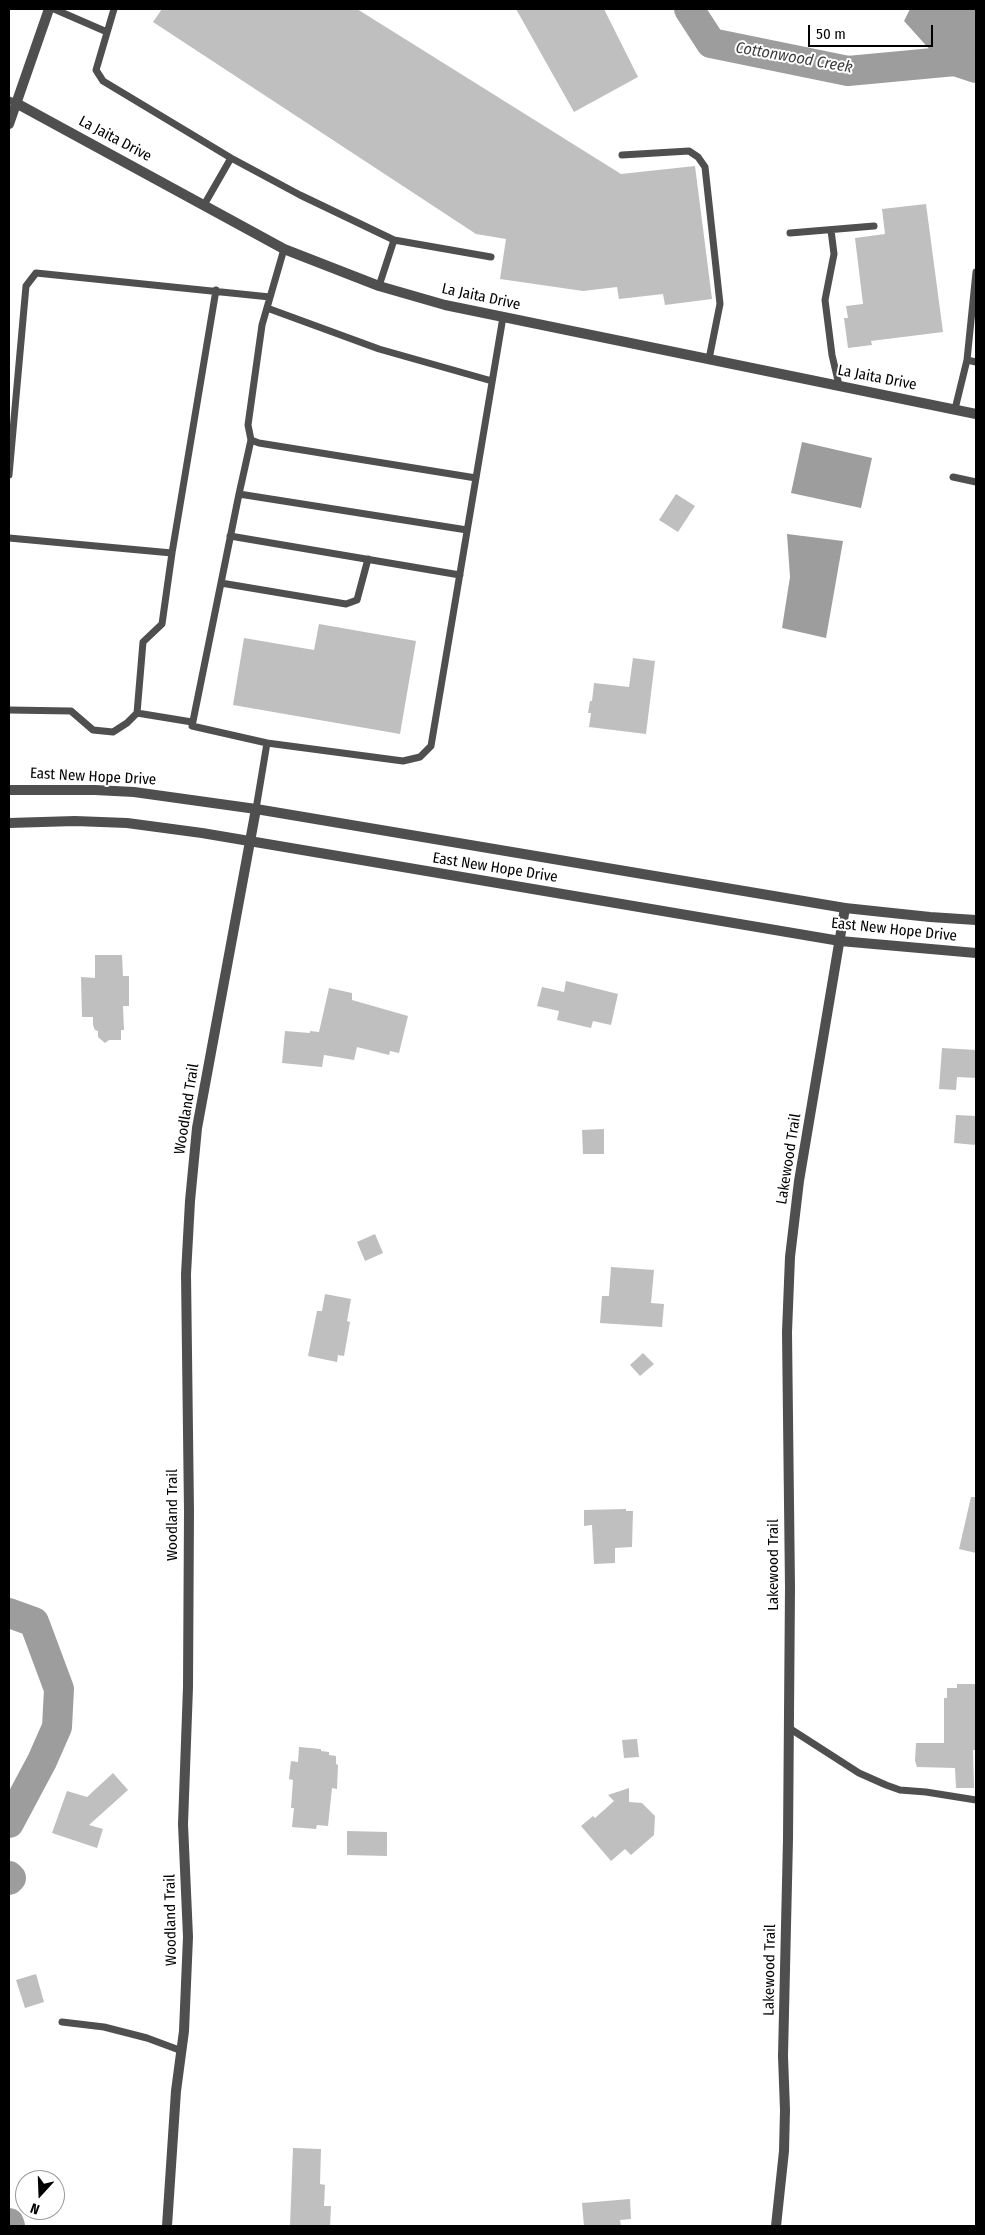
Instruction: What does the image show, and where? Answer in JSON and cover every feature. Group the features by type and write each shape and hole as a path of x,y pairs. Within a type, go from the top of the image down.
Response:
{"street":[{"path":"9,124 12,102 49,9"},
{"name":"La Jaita Drive","path":"12,102 284,248 378,286 445,306 976,414"},
{"name":"East New Hope Drive","path":"9,790 134,792 256,809 845,908 976,920"},
{"name":"Woodland Trail","path":"167,2226 176,2091 184,2031 188,1937 183,1824 188,1677 186,1274 190,1201 198,1128 256,809"},
{"name":"East New Hope Drive","path":"9,823 127,823 250,841 840,941 976,953"},
{"name":"Lakewood Trail","path":"776,2226 784,2151 785,2110 783,2056 790,1588 786,1332 790,1257 799,1181 845,908"}],"lane":[{"path":"54,9 107,32"},
{"path":"114,9 96,70 103,81 231,158 300,195 394,240 491,257"},
{"path":"622,155 689,151 698,157 704,167 720,304 709,359"},
{"path":"204,205 231,158"},
{"path":"790,233 874,226"},
{"path":"831,230 834,254 825,300 832,355 839,385"},
{"path":"378,286 394,240"},
{"path":"284,248 262,325 248,425 250,440 192,726 267,743 403,761 420,757 430,746 503,318"},
{"path":"955,409 966,360 976,272"},
{"path":"9,475 26,286 36,273 270,297"},
{"path":"9,710 71,711 93,730 113,732 127,724 137,713 143,642 162,624 216,290"},
{"path":"267,308 379,349 492,381"},
{"path":"966,360 976,362"},
{"path":"250,440 476,478"},
{"path":"953,477 976,482"},
{"path":"239,494 467,530"},
{"path":"230,536 460,575"},
{"path":"9,538 172,553"},
{"path":"222,583 346,604 357,600 368,559"},
{"path":"137,713 192,722"},
{"path":"256,809 267,743"},
{"path":"789,1728 859,1772 886,1785 900,1790 976,1800"},
{"path":"62,2022 104,2027 147,2038 182,2051"}],"shaded area":[{"path":"910,9 976,9 976,60 941,62 904,21"},
{"path":"802,442 872,458 861,508 791,493"},
{"path":"787,534 843,541 826,638 782,628 790,577"}],"building":[{"path":"162,9 357,9 621,174 695,166 712,299 665,305 663,294 619,299 617,287 583,291 500,279 506,239 476,234 153,22"},
{"path":"516,9 604,9 638,77 574,112"},
{"path":"926,204 943,332 871,341 872,345 848,348 844,318 848,318 846,306 863,304 855,238 885,234 882,209"},
{"path":"676,494 695,506 678,532 659,520"},
{"path":"319,624 416,641 400,734 233,705 244,638 314,650"},
{"path":"633,658 655,661 646,734 589,727 591,713 588,713 590,701 592,701 594,683 629,687"},
{"path":"95,955 122,955 123,976 129,976 129,1006 123,1006 124,1030 121,1030 121,1040 109,1040 105,1043 98,1037 98,1031 95,1030 93,1025 93,1017 82,1017 81,977 95,978"},
{"path":"566,981 618,994 611,1025 593,1021 591,1028 557,1020 559,1011 537,1006 542,987 564,992"},
{"path":"329,988 352,993 352,1000 408,1016 399,1053 390,1051 389,1055 357,1047 354,1060 324,1055 322,1067 282,1063 285,1031 319,1032"},
{"path":"942,1048 976,1050 976,1078 957,1077 956,1090 939,1089"},
{"path":"956,1115 976,1116 976,1145 954,1143"},
{"path":"604,1129 604,1154 583,1154 582,1130"},
{"path":"375,1234 383,1253 365,1261 357,1242"},
{"path":"611,1267 654,1270 651,1303 664,1304 662,1327 600,1323 602,1296 609,1296"},
{"path":"325,1294 351,1299 347,1321 350,1322 344,1356 338,1355 337,1362 308,1356 317,1311 322,1311"},
{"path":"643,1353 654,1364 640,1376 630,1365"},
{"path":"971,1497 976,1497 976,1553 959,1549"},
{"path":"626,1509 626,1511 633,1511 632,1547 615,1548 615,1563 594,1564 592,1525 584,1526 584,1510"},
{"path":"957,1684 976,1684 976,1750 973,1750 974,1788 956,1788 955,1768 917,1767 915,1761 916,1743 944,1743 944,1698 947,1698 947,1688 957,1688"},
{"path":"637,1739 639,1757 624,1758 622,1740"},
{"path":"299,1747 321,1749 321,1751 329,1752 329,1755 336,1756 336,1764 338,1765 337,1789 332,1788 328,1826 317,1825 316,1829 292,1827 294,1808 291,1808 293,1780 289,1779 291,1761 298,1762"},
{"path":"113,1773 128,1790 89,1825 103,1829 97,1848 52,1833 67,1791 87,1797"},
{"path":"629,1788 629,1802 642,1803 655,1816 654,1835 631,1855 625,1849 611,1861 581,1826 593,1816 595,1818 614,1801 608,1795"},
{"path":"347,1831 387,1832 387,1856 347,1855"},
{"path":"36,1974 44,2002 25,2008 16,1980"},
{"path":"293,2148 321,2149 320,2184 325,2185 324,2206 331,2206 330,2226 290,2226"},
{"path":"630,2199 631,2219 620,2220 621,2226 584,2226 582,2203"}],"waterway":[{"name":"Cottonwood Creek","path":"689,9 711,43 848,71 955,61 976,68"},
{"path":"9,1613 34,1622 59,1689 57,1727 42,1761 9,1823"},
{"path":"9,1876 11,1878 9,1880"}]}
